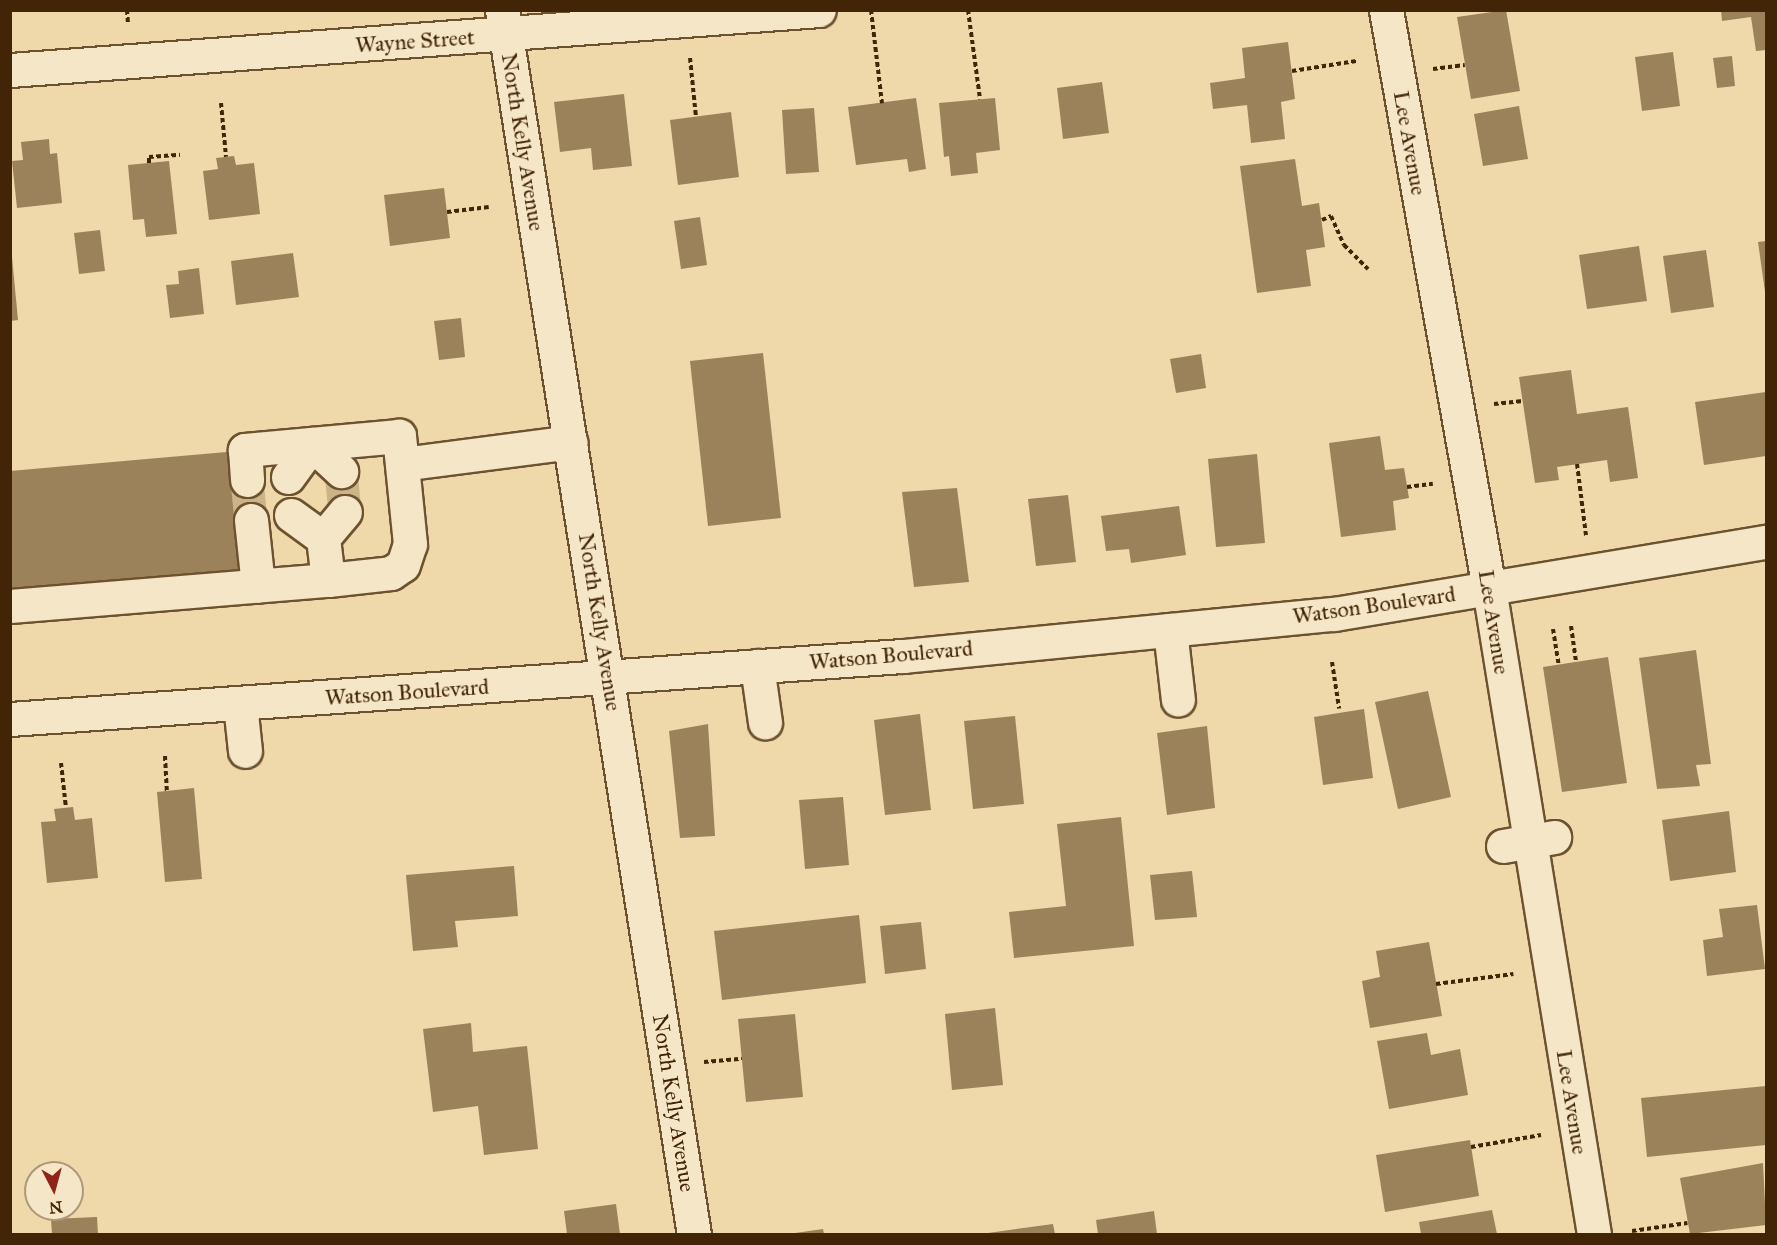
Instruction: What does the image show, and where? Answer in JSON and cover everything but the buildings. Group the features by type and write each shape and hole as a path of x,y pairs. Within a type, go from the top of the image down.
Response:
{"street":[{"name":"Wayne Street","path":"10,70 504,22 685,21 819,10"},
{"name":"Lee Avenue","path":"1386,10 1489,588 1594,1234"},
{"name":"North Kelly Avenue","path":"504,22 608,677 652,894 694,1234"},
{"path":"10,606 328,580 391,573 403,565 410,544 399,436 245,450 247,480"},
{"path":"402,464 571,441"},
{"path":"312,444 341,471"},
{"path":"288,477 312,444"},
{"path":"328,580 323,538 345,512"},
{"path":"291,515 323,538"},
{"path":"251,520 258,586"},
{"name":"Watson Boulevard","path":"11,715 240,704 757,666 1334,614 1767,542"},
{"path":"1170,630 1178,700"},
{"path":"757,666 765,723"},
{"path":"240,704 245,751"}],"path":[{"path":"871,10 882,103"},
{"path":"969,10 980,99"},
{"path":"685,21 696,117"},
{"path":"1292,70 1394,56"},
{"path":"221,103 226,157"},
{"path":"149,163 148,157 180,155"},
{"path":"447,212 489,207"},
{"path":"1322,220 1331,216 1344,245 1368,269"},
{"path":"1577,464 1587,542"},
{"path":"1571,626 1576,662"},
{"path":"1553,629 1559,665"},
{"path":"1332,662 1340,708"},
{"path":"165,756 167,791"},
{"path":"61,763 66,808"},
{"path":"1436,984 1551,970"},
{"path":"1471,1147 1577,1129"},
{"path":"1628,1231 1687,1223"}],"tunnel":[{"path":"341,471 345,512"},
{"path":"247,480 251,520"}]}
